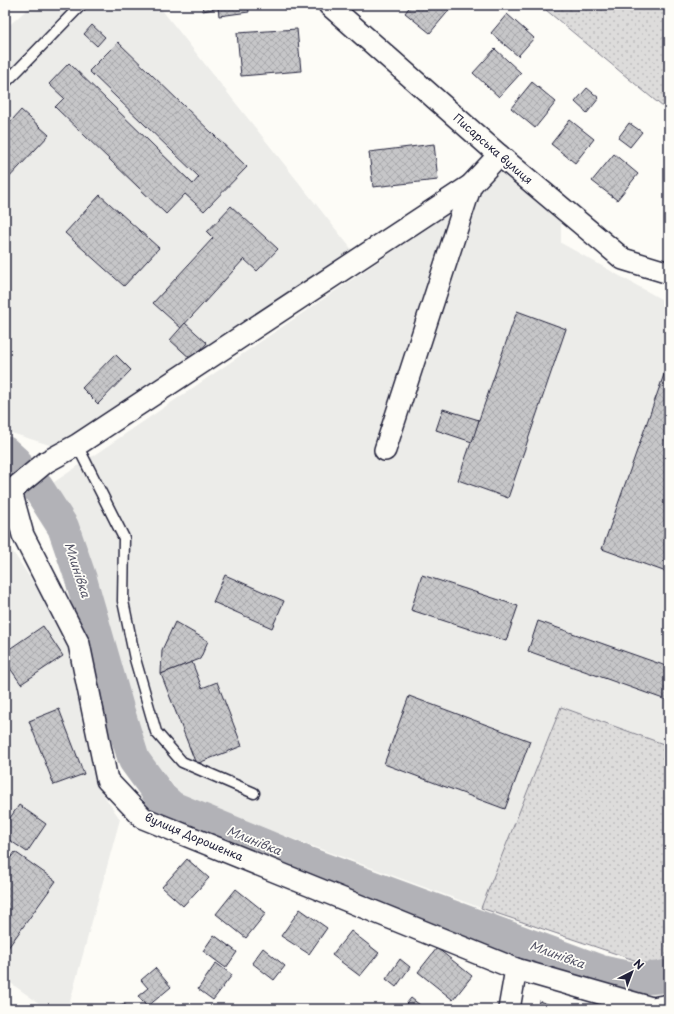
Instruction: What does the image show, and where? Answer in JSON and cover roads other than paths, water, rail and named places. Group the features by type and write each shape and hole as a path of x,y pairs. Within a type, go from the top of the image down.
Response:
{"street":[{"name":"Писарська вулиця","path":"329,5 499,155 623,259 669,273"},
{"path":"77,445 471,185 499,155"},
{"path":"385,450 471,185"},
{"name":"вулиця Дорошенка","path":"77,445 46,462 11,491 23,535 79,644 107,780 144,818 516,969 652,1008 669,1005"},
{"path":"510,1009 516,969"}],"lane":[{"path":"5,83 81,5"},
{"path":"77,445 124,538 123,601 135,659 156,732 182,762 254,794"}],"waterway":[{"name":"Млинівка","path":"5,452 16,462"},
{"name":"Млинівка","path":"38,488 63,527 81,579 134,760 161,797 172,807 308,863 601,971 643,978 669,975"}]}
